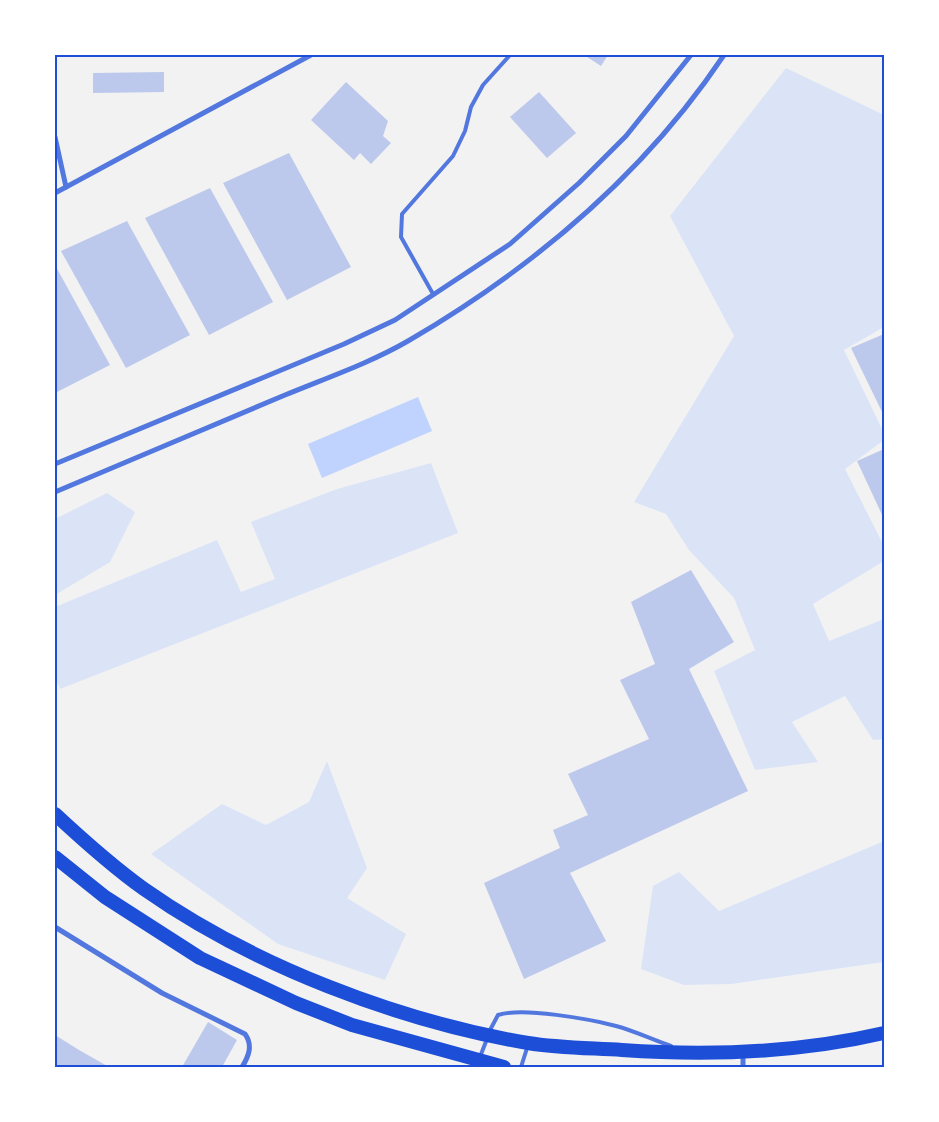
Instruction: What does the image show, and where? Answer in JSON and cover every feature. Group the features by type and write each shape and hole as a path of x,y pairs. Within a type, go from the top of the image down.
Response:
{"highway":[{"path":"55,814 144,889 218,934 302,975 359,999 428,1020 529,1043 690,1053 743,1052 827,1043 884,1033"},
{"path":"55,857 105,897 200,958 296,1003 352,1025 478,1064 504,1067"}],"street":[{"path":"55,193 311,55"},
{"path":"55,464 344,344 395,320 510,244 579,183 626,136 691,55"},
{"path":"55,492 407,342 530,262 600,201 648,153 705,82 724,55"},
{"path":"55,137 66,187"},
{"path":"55,927 162,993 245,1034 250,1041 250,1051 242,1067"},
{"path":"743,1052 743,1067"}],"lane":[{"path":"433,294 401,237 402,214 453,156 465,131 471,107 483,85 510,55"},
{"path":"478,1064 498,1015 510,1011 526,1011 616,1026 690,1053"},
{"path":"521,1067 529,1043"}],"shaded area":[{"path":"786,68 884,115 884,327 844,350 884,433 884,440 845,469 884,546 884,561 813,604 829,641 884,619 884,739 873,740 845,696 792,722 818,762 755,770 714,671 755,650 734,598 689,550 666,514 634,502 734,336 670,216"},
{"path":"431,463 458,533 60,689 55,677 55,607 217,540 241,592 275,579 251,522 337,489"},
{"path":"107,493 135,512 110,562 55,595 55,519"},
{"path":"327,761 367,868 347,898 406,934 385,980 278,944 151,854 222,804 266,825 309,802"},
{"path":"884,841 884,962 731,984 684,985 641,969 653,886 679,872 719,911"}],"water":[{"path":"418,397 432,431 322,478 308,444"}],"building":[{"path":"584,55 608,55 601,66"},
{"path":"164,72 164,92 93,93 93,73"},
{"path":"346,82 388,121 383,136 391,143 371,164 360,153 354,160 311,120"},
{"path":"539,92 576,133 547,158 510,117"},
{"path":"289,153 351,267 287,300 223,183"},
{"path":"210,188 273,302 209,335 145,218"},
{"path":"127,221 190,335 126,368 61,251"},
{"path":"55,265 110,365 55,393"},
{"path":"884,334 884,416 851,348"},
{"path":"884,449 884,519 857,461"},
{"path":"691,570 734,642 689,669 748,791 570,873 606,941 524,979 484,883 560,848 553,830 588,815 568,774 649,739 620,680 655,664 631,602"},
{"path":"208,1022 237,1040 222,1067 182,1067"},
{"path":"55,1035 79,1050 109,1067 55,1067"}]}
